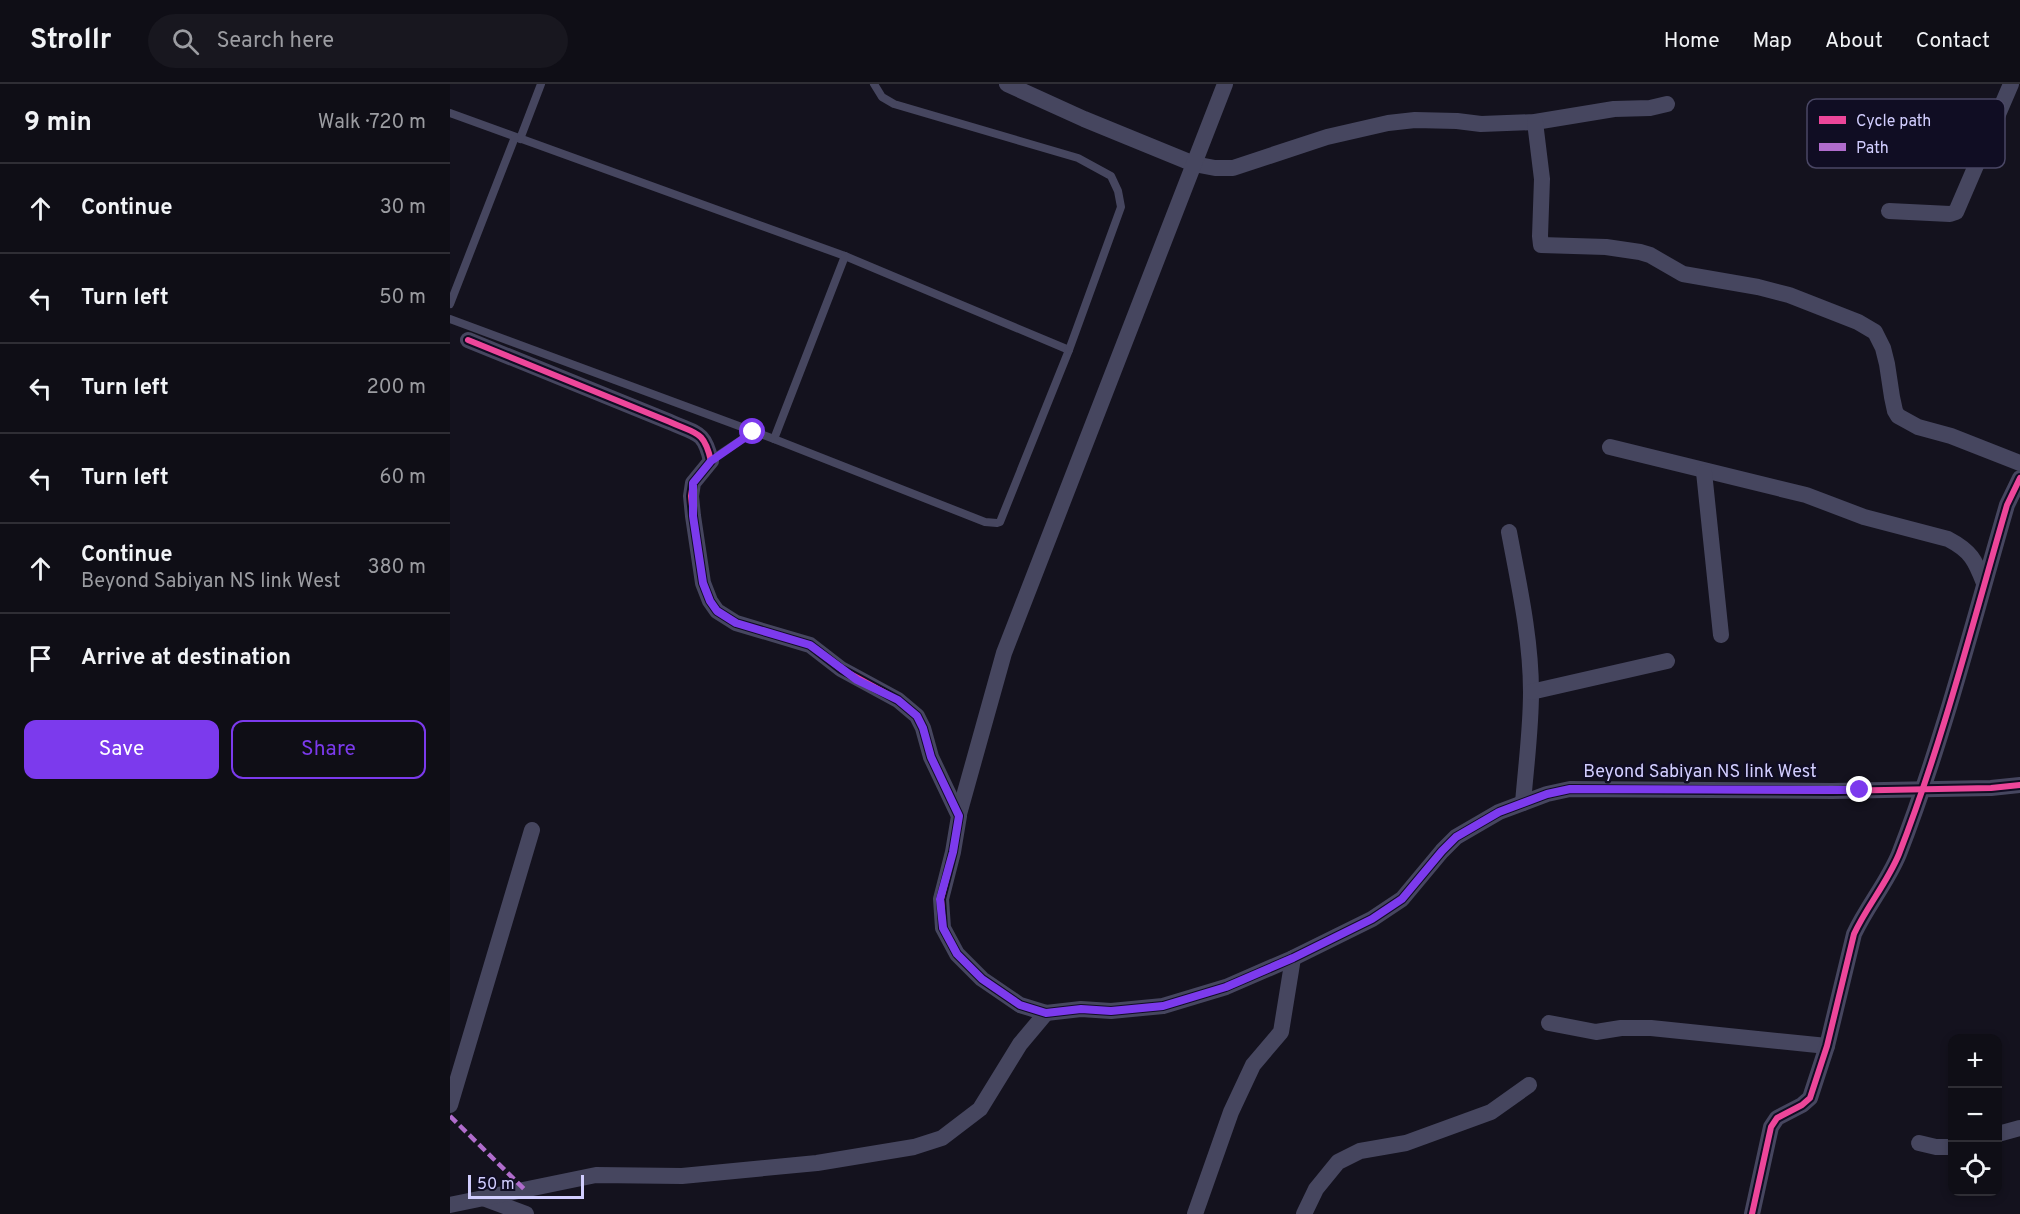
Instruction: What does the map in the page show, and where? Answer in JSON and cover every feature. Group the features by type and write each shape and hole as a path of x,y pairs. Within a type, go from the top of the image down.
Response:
{"street":[{"path":"1007,84 1084,119 1194,164 1215,168 1233,168 1327,136 1388,123 1414,120 1457,120 1481,124 1535,122 1614,109 1650,108 1667,104"},
{"path":"450,1205 596,1175 682,1176 817,1163 914,1148 942,1138 980,1109 1020,1044 1046,1013 1020,1005 982,979 957,954 943,928 940,899 953,852 958,814 1004,653 1225,84"},
{"path":"2005,99 2011,84"},
{"path":"1535,122 1542,179 1541,244 1606,247 1640,252 1650,255 1683,274 1779,292 1858,322 1875,332 1883,348 1894,411 1898,416 1918,427 1951,436 2020,463"},
{"path":"1888,211 1950,214 1956,212 1975,168"},
{"path":"468,340 702,436 711,461 693,483 691,496 703,583 710,601 717,611 736,623 810,645 857,680 910,708 923,728 931,757 958,814"},
{"path":"1610,447 1806,495 1864,517 1948,539 1960,545 1974,559 1984,583"},
{"path":"1704,471 1721,635"},
{"path":"1752,1214 1771,1127 1777,1118 1802,1105 1810,1098 1827,1046 1854,934 1862,917 1890,875 1924,788 2007,505 2020,478"},
{"path":"1509,532 1520,590 1531,692 1523,803"},
{"path":"1531,692 1667,661"},
{"name":"Beyond Sabiyan NS link West","path":"1046,1013 1081,1009 1111,1011 1163,1006 1226,987 1293,958 1372,919 1402,899 1456,837 1499,812 1547,794 1570,789 1832,791 1991,788 2020,785"},
{"path":"450,1106 532,830"},
{"path":"1195,1214 1231,1112 1253,1065 1281,1032 1293,958"},
{"path":"1549,1023 1596,1032 1620,1028 1651,1028 1827,1046"},
{"path":"1304,1214 1316,1189 1338,1162 1360,1151 1406,1143 1491,1112 1529,1085"},
{"path":"2002,1133 2020,1128"},
{"path":"1919,1143 1948,1147"},
{"path":"483,1198 526,1214"}],"lane":[{"path":"450,304 541,84"},
{"path":"450,319 774,439 985,522 997,523 1003,518 1069,350 1121,207 1118,191 1111,176 1078,158 894,104 882,97 874,84"},
{"path":"450,114 845,256 1069,350"},
{"path":"774,439 845,256"},
{"path":"711,461 753,432"}],"marked path":[{"path":"450,1116 524,1189"}],"cycle path":[{"path":"468,340 698,434 702,438 711,461 693,483 691,496 703,583 710,601 717,611 736,623 810,645 841,669 898,700 917,716 923,728 931,757 959,816 941,899 943,928 957,954 982,979 1020,1005 1046,1013 1081,1009 1111,1011 1163,1006 1226,987 1293,958 1372,919 1402,899 1456,837 1499,812 1547,794 1570,789 1832,791 1991,788 2020,785"},
{"path":"1752,1214 1771,1127 1777,1118 1802,1105 1810,1098 1827,1046 1854,934 1894,865 1915,811 1957,681 2007,505 2020,478"}],"route":[{"path":"753,432 711,461 693,483 691,496 693,516 703,583 710,601 717,611 736,623 800,640 810,645 857,680 898,700 917,716 923,728 931,757 959,816 953,852 940,899 943,928 957,954 982,979 1020,1005 1046,1013 1081,1009 1111,1011 1163,1006 1226,987 1293,958 1372,919 1402,899 1456,837 1499,812 1547,794 1570,789 1860,790"}]}
